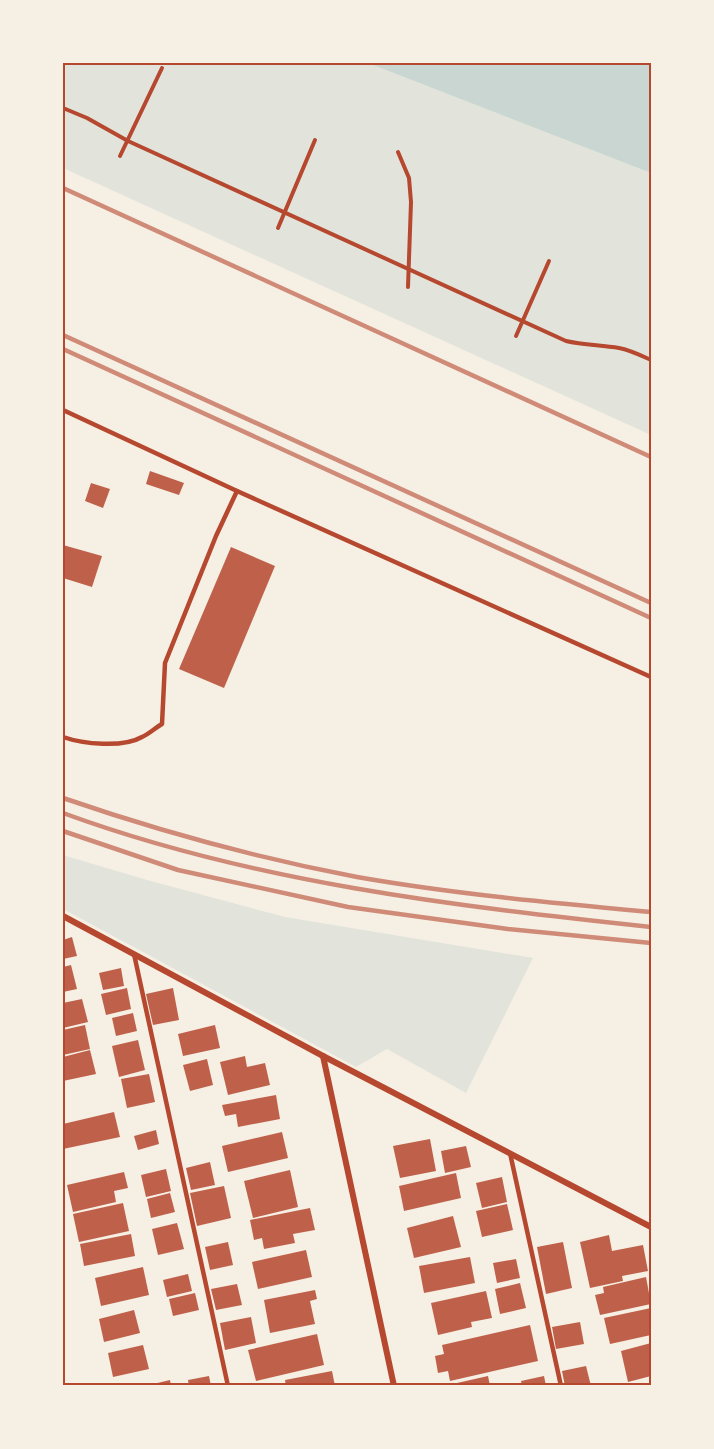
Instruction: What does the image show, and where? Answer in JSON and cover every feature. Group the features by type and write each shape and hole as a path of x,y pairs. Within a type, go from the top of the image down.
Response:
{"street":[{"path":"63,916 323,1056 651,1227"},
{"path":"323,1056 394,1386"}],"lane":[{"path":"63,410 651,678"},
{"path":"63,737 80,743 110,744 140,739 162,724 165,663 216,536 237,491"},
{"path":"134,954 228,1386"},
{"path":"510,1153 561,1386"}],"path":[{"path":"120,156 162,68"},
{"path":"63,108 87,118 128,141 566,341 618,348 651,360"},
{"path":"278,228 315,140"},
{"path":"398,152 409,178 411,202 408,287"},
{"path":"516,336 549,261"}],"shaded area":[{"path":"63,63 368,63 651,173 651,435 63,168"},
{"path":"368,63 651,63 651,173"},
{"path":"63,855 285,917 533,958 466,1093 387,1049 356,1067 63,909"}],"building":[{"path":"150,471 184,483 179,495 146,484"},
{"path":"91,483 110,489 103,508 85,501"},
{"path":"63,545 102,556 92,587 63,578"},
{"path":"231,547 275,566 224,688 179,669"},
{"path":"72,937 77,956 63,959 63,940"},
{"path":"71,965 77,989 63,992 63,967"},
{"path":"121,968 124,986 103,990 99,973"},
{"path":"127,988 131,1009 106,1015 101,994"},
{"path":"173,988 179,1020 153,1025 146,994"},
{"path":"82,999 88,1022 63,1028 63,1003"},
{"path":"133,1013 137,1031 116,1036 112,1018"},
{"path":"85,1025 90,1049 63,1055 63,1030"},
{"path":"215,1025 220,1048 183,1056 178,1034"},
{"path":"138,1040 145,1070 119,1077 112,1046"},
{"path":"90,1050 96,1074 63,1081 63,1057"},
{"path":"245,1056 247,1067 265,1063 270,1085 228,1095 220,1062"},
{"path":"207,1059 213,1085 190,1091 183,1065"},
{"path":"149,1074 155,1102 127,1108 121,1079"},
{"path":"276,1095 280,1119 238,1127 236,1114 225,1116 222,1105"},
{"path":"114,1112 120,1137 63,1149 63,1124"},
{"path":"156,1130 159,1144 138,1150 134,1136"},
{"path":"282,1132 288,1158 228,1172 222,1146"},
{"path":"430,1139 436,1171 400,1178 393,1146"},
{"path":"466,1146 471,1167 445,1173 441,1151"},
{"path":"210,1162 215,1185 191,1190 186,1168"},
{"path":"166,1169 171,1191 146,1197 141,1175"},
{"path":"290,1170 298,1207 253,1218 244,1181"},
{"path":"124,1172 128,1188 114,1191 116,1202 73,1212 67,1185"},
{"path":"456,1173 461,1198 404,1211 399,1186"},
{"path":"502,1177 507,1202 482,1208 476,1183"},
{"path":"224,1186 231,1218 197,1226 190,1193"},
{"path":"170,1193 175,1212 151,1218 147,1199"},
{"path":"123,1203 129,1231 79,1242 73,1214"},
{"path":"507,1204 513,1230 482,1237 476,1211"},
{"path":"310,1208 315,1230 293,1234 295,1243 264,1249 262,1238 254,1240 250,1220"},
{"path":"453,1216 461,1247 414,1258 407,1228"},
{"path":"177,1223 184,1249 158,1255 152,1229"},
{"path":"131,1234 135,1256 84,1266 80,1244"},
{"path":"609,1235 612,1251 643,1245 648,1271 622,1276 623,1281 590,1288 580,1242"},
{"path":"228,1242 233,1265 210,1270 205,1247"},
{"path":"563,1242 572,1288 546,1294 537,1247"},
{"path":"306,1250 312,1277 258,1289 252,1262"},
{"path":"470,1257 475,1283 424,1293 419,1266"},
{"path":"516,1259 520,1278 497,1283 493,1263"},
{"path":"143,1267 149,1295 101,1306 95,1278"},
{"path":"188,1274 192,1291 167,1297 163,1280"},
{"path":"646,1277 651,1304 600,1315 595,1295 604,1293 603,1287"},
{"path":"520,1283 526,1308 500,1314 495,1289"},
{"path":"237,1284 242,1305 216,1310 211,1289"},
{"path":"315,1290 317,1299 310,1301 315,1324 270,1333 264,1300"},
{"path":"486,1291 492,1318 471,1322 472,1327 438,1335 431,1303"},
{"path":"195,1293 199,1310 173,1316 169,1299"},
{"path":"651,1308 651,1335 610,1344 604,1318"},
{"path":"134,1310 140,1333 104,1342 99,1319"},
{"path":"251,1317 256,1343 225,1350 220,1323"},
{"path":"580,1322 584,1344 556,1349 552,1327"},
{"path":"530,1325 538,1361 450,1381 448,1371 438,1373 435,1356 444,1354 442,1345"},
{"path":"317,1334 324,1365 256,1381 248,1350"},
{"path":"651,1343 651,1376 628,1382 621,1351"},
{"path":"143,1345 149,1369 113,1377 108,1353"},
{"path":"586,1366 591,1386 565,1386 562,1371"},
{"path":"332,1371 335,1386 286,1386 285,1380"},
{"path":"209,1376 211,1386 189,1386 188,1380"},
{"path":"488,1376 490,1386 448,1386 448,1385"},
{"path":"544,1376 546,1386 522,1386 521,1381"},
{"path":"170,1380 171,1386 149,1386 149,1385"}],"railway":[{"path":"63,188 651,457"},
{"path":"63,335 651,603"},
{"path":"63,349 651,618"},
{"path":"63,798 208,843 357,877 467,893 651,912"},
{"path":"63,813 134,837 279,874 428,900 651,927"},
{"path":"63,831 178,870 348,907 508,929 651,943"}]}
